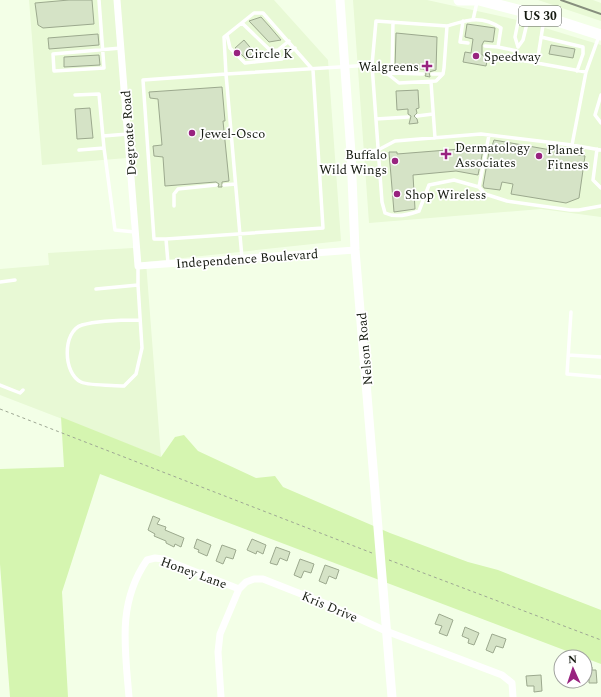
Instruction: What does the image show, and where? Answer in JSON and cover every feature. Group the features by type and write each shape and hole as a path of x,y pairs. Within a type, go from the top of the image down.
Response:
{"main road":[{"path":"459,0 474,0"},
{"name":"US 30","path":"478,0 600,35"}],"street":[{"name":"Degroate Road","path":"117,0 138,266"},
{"name":"Nelson Road","path":"340,0 351,153 355,250 392,697"},
{"name":"Independence Boulevard","path":"138,266 355,250"},
{"name":"Honey Lane","path":"129,697 124,630 125,616 127,605 142,567 147,560 155,558 163,559 239,589"},
{"name":"Kris Drive","path":"239,589 246,582 263,579 329,605 386,631 502,675 512,683 512,697"},
{"path":"221,697 218,643 239,589"}],"lane":[{"path":"100,0 103,49 104,68 54,71 53,54 103,49 121,48"},
{"path":"473,20 478,0"},
{"path":"524,12 523,40 518,47 515,37 524,12"},
{"path":"242,258 240,234 235,184 226,74 224,37 254,13 263,13 313,70 323,228 240,234 166,239 154,239 143,80 226,74 313,70 372,64 390,74 399,84 431,82 436,81 442,74 447,26"},
{"path":"537,63 545,18"},
{"path":"498,48 501,28 493,23 468,19 447,26 376,21 372,64 382,202 385,213 390,216 409,215 419,211 429,185 454,180 479,187 485,194 506,201 570,210 579,210 601,205"},
{"path":"462,21 460,42 468,43"},
{"path":"390,74 393,22"},
{"path":"242,23 271,51 278,50 289,41"},
{"path":"270,28 275,26"},
{"path":"255,36 260,33"},
{"path":"227,35 230,48 245,63 282,59 295,48"},
{"path":"572,145 586,72 600,35"},
{"path":"541,37 583,47 583,54 577,71"},
{"path":"485,46 517,51"},
{"path":"515,59 586,72"},
{"path":"390,74 421,74 419,83"},
{"path":"432,74 442,74"},
{"path":"431,82 435,138"},
{"path":"75,95 99,94 104,148 115,230 135,232"},
{"path":"601,95 595,115 601,123"},
{"path":"417,116 433,114"},
{"path":"376,119 408,117"},
{"path":"103,136 128,134"},
{"path":"351,153 378,150 395,141 489,135 572,145 599,149 593,180 601,188"},
{"path":"479,187 489,135"},
{"path":"79,150 104,148"},
{"path":"224,185 235,184"},
{"path":"174,206 174,194 178,189 216,186"},
{"path":"166,239 168,263"},
{"path":"138,266 142,348 136,374 124,386 81,382 73,375 67,361 68,344 74,331 81,325 140,320"},
{"path":"0,282 15,280"},
{"path":"96,289 138,285"},
{"path":"572,312 567,374 601,377"},
{"path":"568,355 601,357"},
{"path":"0,385 20,394 23,390"}],"path":[{"path":"0,409 371,553"},
{"path":"386,558 601,640"}],"shaded area":[{"path":"29,0 274,0 328,60 341,241 146,262 161,457 0,395 0,269 49,265 48,253 133,248 127,158 42,165"},
{"path":"353,0 427,0 522,21 601,45 601,217 541,209 369,223"},
{"path":"538,0 593,0 601,3 601,21"}],"green space":[{"path":"61,417 161,457 175,437 184,435 198,451 256,478 275,476 283,487 390,533 468,562 498,570 601,610 601,664 593,661 593,649 561,649 100,474 62,592 68,697 10,697 0,564 0,469 64,467"}],"building":[{"path":"69,0 92,0 94,24 43,28 38,25 35,3"},
{"name":"Circle K","path":"261,17 281,40 269,42 249,21"},
{"path":"467,24 495,28 493,42 484,41 482,45 482,55 488,56 486,66 463,62 465,52 471,53 473,39 465,37"},
{"name":"Walgreens","path":"396,33 437,37 436,70 429,72 430,77 425,76 426,74 424,69 395,68"},
{"path":"98,34 99,45 49,49 48,38"},
{"name":"Circle K","path":"244,40 254,52 246,59 235,48"},
{"path":"551,45 575,49 573,58 549,54"},
{"path":"99,55 100,65 64,67 64,57"},
{"name":"Jewel-Osco","path":"222,87 225,121 223,121 229,181 222,182 222,187 218,187 219,184 216,182 165,186 163,157 154,156 153,146 162,145 158,99 150,98 149,92"},
{"path":"418,90 419,108 416,109 417,113 414,116 418,123 409,124 411,116 408,114 408,109 397,110 396,91"},
{"path":"90,108 93,138 77,139 75,109"},
{"path":"494,140 585,156 579,198 566,203 511,194 513,184 502,182 500,190 484,188 483,186 490,146 492,146"},
{"path":"460,146 483,150 478,175 456,171 413,175 415,209 394,212 389,152 397,152 397,154 460,149"},
{"path":"153,516 160,519 157,524 166,527 165,530 184,538 181,547 175,544 174,547 166,543 166,541 154,536 155,534 148,530"},
{"path":"197,539 211,545 207,556 198,552 199,550 194,548"},
{"path":"252,539 266,545 263,554 257,551 256,554 247,550"},
{"path":"222,545 236,550 233,559 226,557 223,564 216,561"},
{"path":"276,547 290,552 287,561 280,558 277,565 270,563"},
{"path":"300,559 314,564 311,573 304,571 301,578 294,575"},
{"path":"325,565 339,570 336,579 329,576 326,584 319,581"},
{"path":"439,614 453,620 447,636 439,633 442,626 435,624"},
{"path":"465,627 479,633 474,645 468,643 469,639 462,636"},
{"path":"492,634 506,639 503,648 496,646 493,653 486,650"},
{"path":"593,670 596,670 597,683 593,683"},
{"path":"541,675 542,691 534,692 534,686 527,686 526,676"}],"railway":[{"path":"561,0 601,14"}],"place":[{"name":"Circle K","path":"237,53"},
{"name":"Speedway","path":"476,56"},
{"name":"Walgreens","path":"427,66"},
{"name":"Jewel-Osco","path":"192,133"},
{"name":"Dermatology Associates","path":"446,154"},
{"name":"Planet Fitness","path":"539,156"},
{"name":"Buffalo Wild Wings","path":"395,161"},
{"name":"Shop Wireless","path":"397,194"}]}
